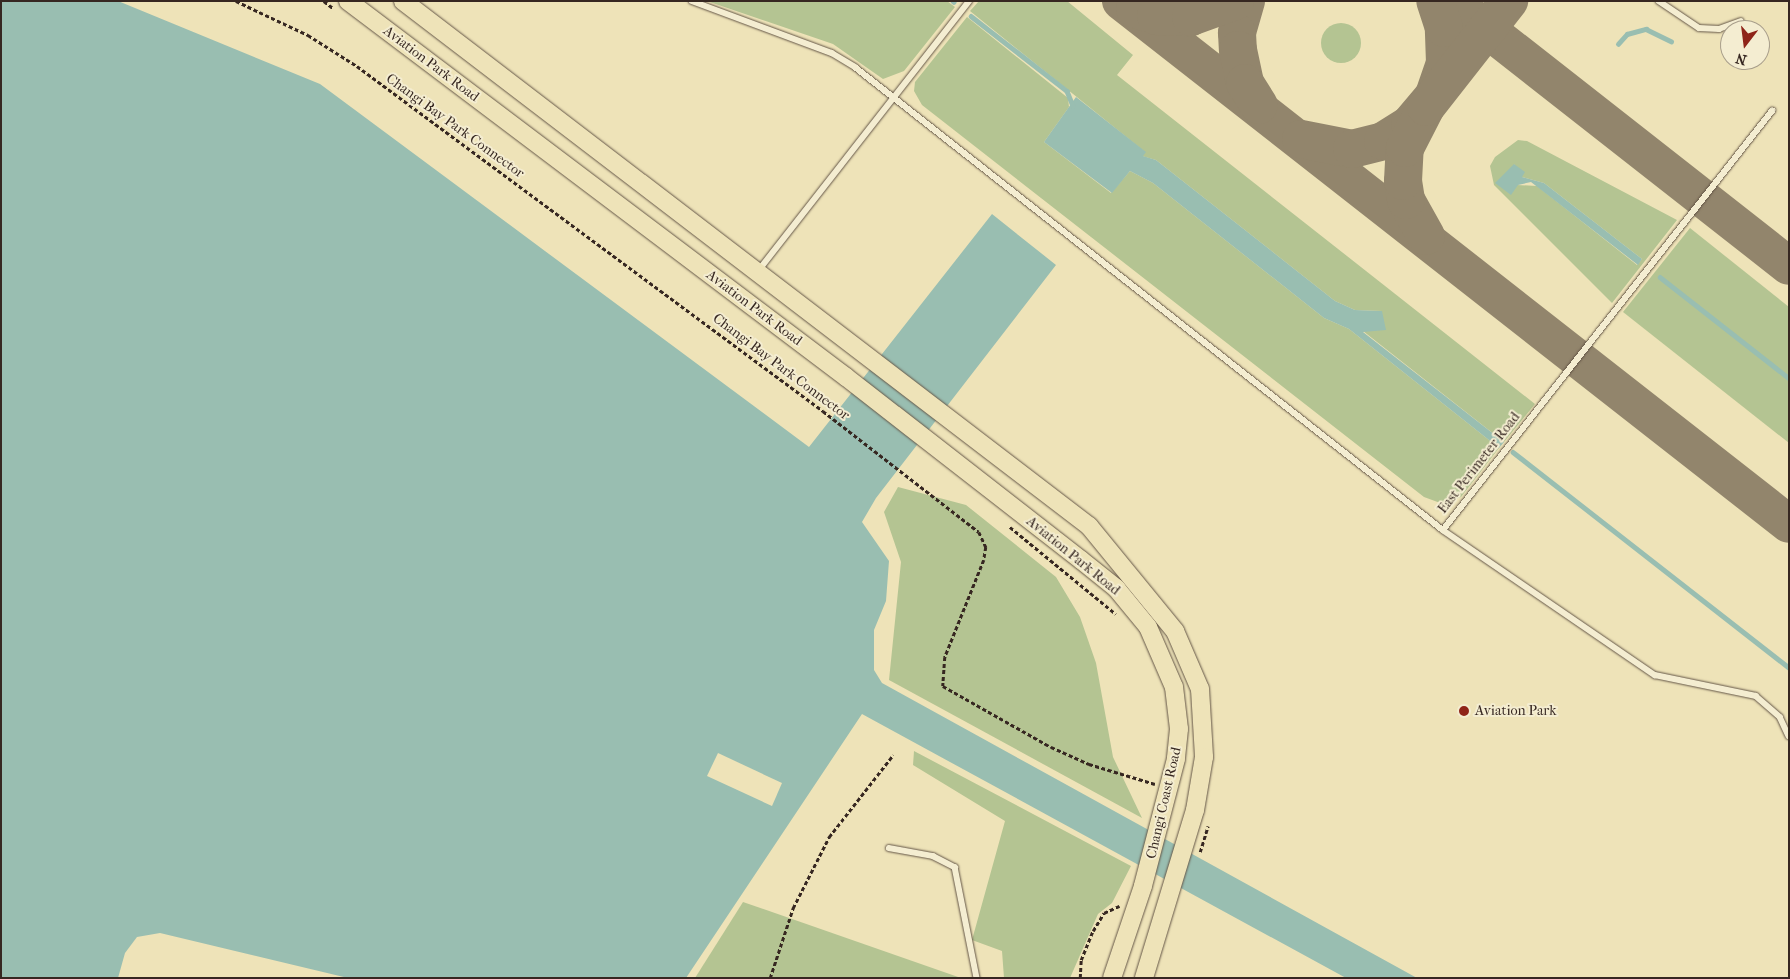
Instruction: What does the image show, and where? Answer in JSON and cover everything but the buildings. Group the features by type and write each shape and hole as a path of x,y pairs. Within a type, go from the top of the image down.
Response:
{"main road":[{"name":"Aviation Park Road","path":"348,1 930,442 1116,588 1148,627"},
{"name":"Aviation Park Road","path":"403,1 1089,526 1175,631"},
{"name":"Changi Coast Road","path":"1112,978 1144,886 1176,759 1179,729 1174,687 1148,627"},
{"name":"Changi Coast Road","path":"1144,978 1188,834 1204,757 1200,689 1175,631"}],"lane":[{"path":"692,1 832,53 894,98 1443,530"},
{"path":"758,271 969,1"},
{"path":"1659,1 1699,28 1720,29"},
{"name":"East Perimeter Road","path":"1772,111 1443,530 1656,675 1756,696 1780,717 1789,736"},
{"path":"889,848 933,856 955,866 977,978"}],"path":[{"name":"Changi Bay Park Connector","path":"236,1 308,34 357,66 823,411 903,471 979,532 986,547 978,578 945,657 944,686 1059,750 1157,785 1158,776"},
{"path":"1004,521 1118,616"},
{"path":"770,978 793,908 829,837 894,755"},
{"path":"1080,978 1081,960 1093,931 1104,913 1119,906 1124,898"}],"green space":[{"path":"707,1 947,1 955,7 904,71 883,79 833,44"},
{"path":"979,1 1067,1 1133,55 1117,75 1535,404 1504,442 1363,331 1382,311 1355,310 1335,301 1156,160 1142,156 1145,152 970,11"},
{"path":"967,17 1068,98 1069,107 1044,142 1111,193 1130,171 1153,183 1324,318 1349,329 1499,448 1461,497 1443,504 1424,497 922,105 914,91 915,82"},
{"path":"1345,23 1352,26 1358,32 1361,43 1360,51 1352,60 1345,63 1337,63 1330,60 1322,51 1321,39 1324,32 1333,24"},
{"path":"1518,140 1527,141 1677,220 1612,303 1494,185 1490,166 1495,157","holes":["1514,164 1522,177 1544,183 1642,259 1637,265 1537,186 1517,185"]},
{"path":"1690,228 1789,307 1789,443 1623,312"},
{"path":"898,487 966,505 1056,577 1080,617 1096,663 1113,757 1142,818 889,680 901,562 884,512"},
{"path":"914,751 1131,866 1112,903 1098,914 1070,978 1004,978 1002,951 972,940 1005,821 913,765"},
{"path":"743,902 961,978 695,978"}],"water":[{"path":"1,1 118,1 320,84 809,447 992,214 1056,265 876,498 862,522 889,561 886,601 874,630 874,670 882,683 1417,978 1346,978 862,714 686,978 348,978 160,933 137,937 125,953 118,978 1,978"},
{"path":"1076,97 1146,152 1143,156 1156,160 1335,301 1355,310 1382,311 1386,330 1363,332 1504,442 1499,448 1349,329 1324,318 1153,183 1130,171 1112,193 1044,142"},
{"path":"1514,164 1525,172 1522,177 1544,183 1642,259 1638,265 1531,182 1518,185 1511,195 1495,183"}],"pier":[{"path":"718,753 782,783 772,806 707,776"}],"waterway":[{"path":"971,16 1067,91 1073,106"},
{"path":"1618,44 1627,34 1646,29 1671,41"},
{"path":"1660,277 1789,378"},
{"path":"1513,452 1789,668"}],"taxiway":[{"path":"1121,1 1789,524"},
{"path":"1135,9 1156,16 1191,17 1235,1"},
{"path":"1246,1 1237,33 1238,50 1245,83 1259,105"},
{"path":"1301,139 1352,149 1383,141 1410,124 1434,95 1445,63 1444,28 1435,1"},
{"path":"1451,1 1789,266"},
{"path":"1426,236 1406,200 1403,181 1405,148 1426,107 1509,1"}],"place":[{"name":"Aviation Park","path":"1464,711"}]}
